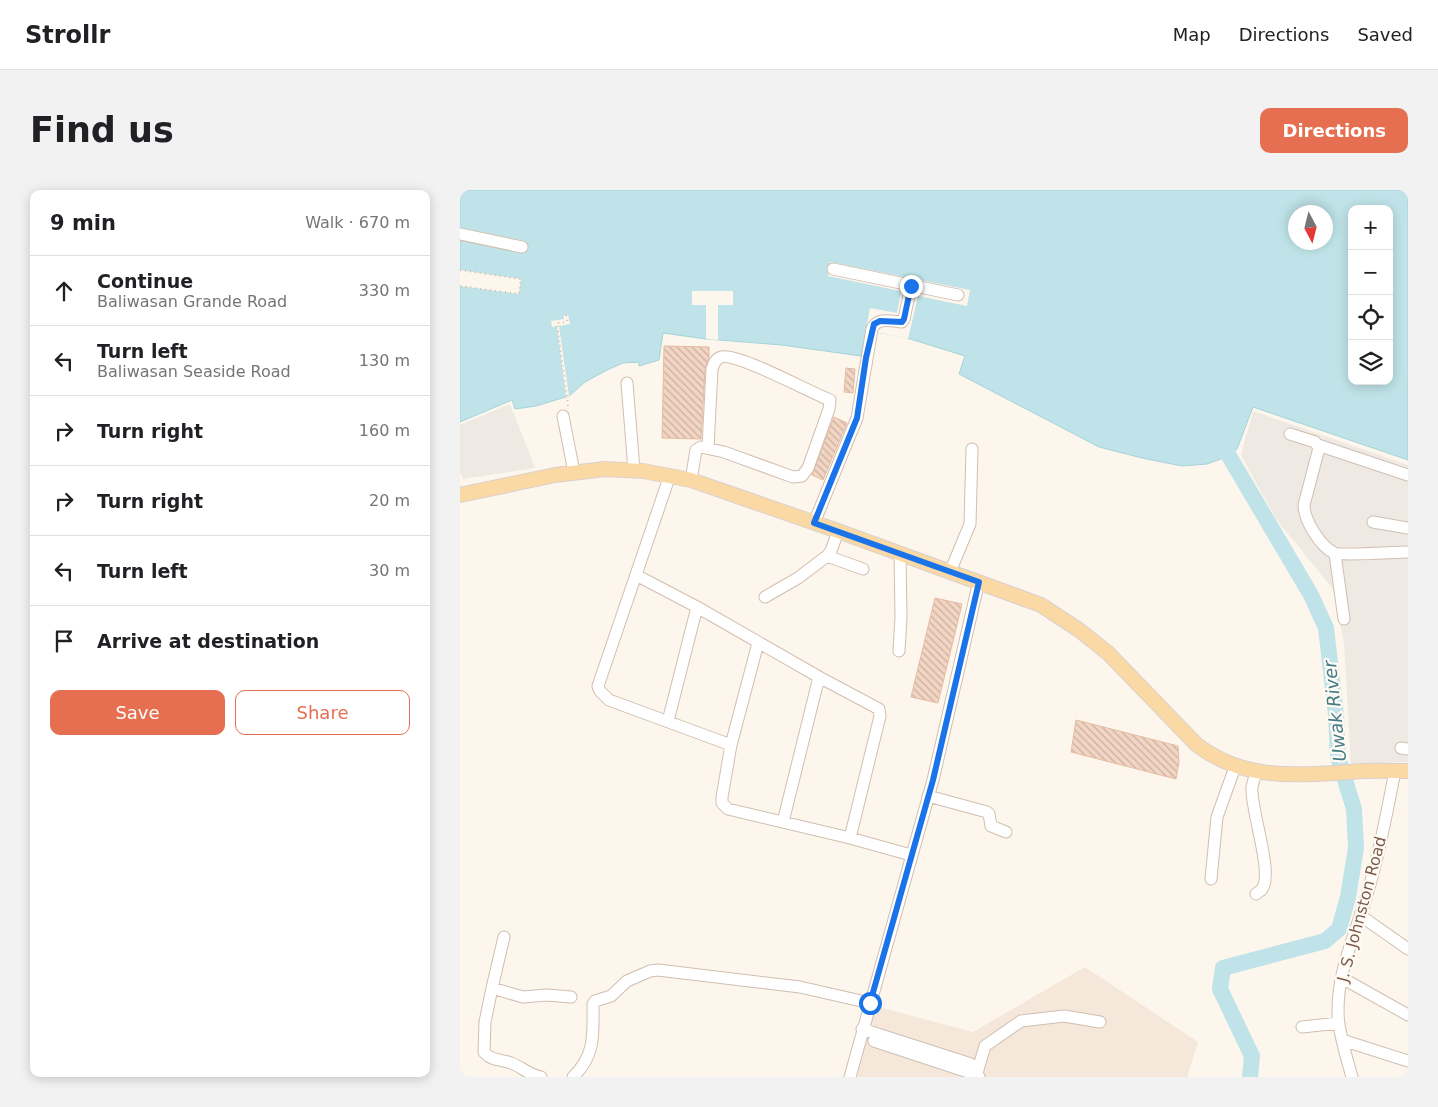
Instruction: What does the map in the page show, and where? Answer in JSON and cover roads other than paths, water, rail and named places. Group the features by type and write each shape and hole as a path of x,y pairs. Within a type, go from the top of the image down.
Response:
{"main road":[{"path":"460,495 555,475 605,469 634,470 691,480 1041,605 1079,630 1108,654 1196,744 1209,754 1235,767 1256,772 1278,774 1402,771"}],"street":[{"path":"460,234 522,247"},
{"path":"833,269 958,295"},
{"path":"814,523 857,418 866,358 874,324 880,321 902,322 911,286"},
{"path":"691,480 696,450 701,447 724,452 793,477 802,476 808,468 829,409 830,400 764,369 728,356 719,357 712,369 708,448"},
{"path":"627,383 634,470"},
{"path":"563,416 574,472"},
{"path":"1290,434 1408,475"},
{"path":"1318,445 1319,452 1304,510 1312,529 1325,546 1335,554 1408,552"},
{"path":"950,572 970,524 972,449"},
{"path":"670,475 598,686 600,691 609,700 732,745"},
{"path":"1373,522 1408,528"},
{"path":"765,597 798,578 827,556 831,551 838,531"},
{"path":"899,651 901,617 900,554"},
{"path":"1335,554 1344,619"},
{"path":"827,556 863,569"},
{"path":"636,575 819,678 876,707 880,712 880,716 850,838"},
{"path":"850,1077 928,796 979,582"},
{"path":"668,721 697,608"},
{"path":"758,643 732,745 722,797 724,806 728,810 850,838 911,855"},
{"path":"783,822 819,678"},
{"path":"1210,879 1217,818 1235,767"},
{"name":"J. S. Johnston Road","path":"1352,1077 1339,1023 1342,978 1347,954 1369,889 1402,771"},
{"path":"1256,772 1252,788 1262,848 1265,881 1262,889 1256,894"},
{"path":"928,796 988,813 991,826 1006,832"},
{"path":"1360,916 1408,949"},
{"path":"504,937 485,1022 484,1052 493,1059 512,1063 527,1073 541,1077"},
{"path":"573,1077 586,1061 591,1050 593,1042 593,1004 595,1001 609,998 627,981 650,971 658,970 800,988 870,1003"},
{"path":"1342,978 1408,1015"},
{"path":"492,988 528,997 546,995 571,997"},
{"path":"978,1075 986,1046 1021,1021 1064,1016 1100,1022"},
{"path":"1302,1027 1339,1023"},
{"path":"862,1032 961,1065 971,1064 978,1075"},
{"path":"1342,1040 1408,1060"}],"water":[{"path":"460,190 1408,190 1408,460 1253,407 1237,449 1229,456 1207,464 1182,466 1142,458 1099,447 959,374 965,356 907,338 866,330 861,356 782,345 706,339 663,333 659,360 639,366 639,362 623,363 585,382 569,396 536,406 515,409 512,400 460,422"}],"waterway":[{"name":"Uwak River","path":"1229,456 1311,595 1326,628 1336,715 1338,757 1354,809 1356,848 1348,897 1339,929 1325,941 1223,968 1220,989 1252,1056 1250,1077"}]}
